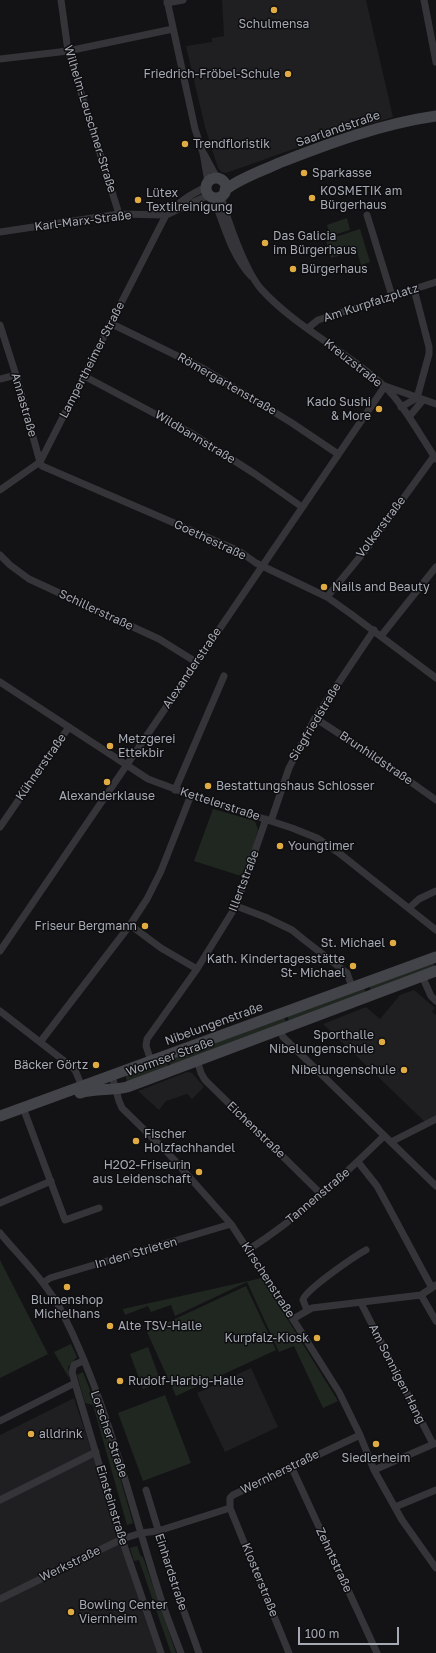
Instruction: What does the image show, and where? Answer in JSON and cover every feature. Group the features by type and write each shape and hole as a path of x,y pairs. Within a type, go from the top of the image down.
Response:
{"street":[{"name":"Wilhelm-Leuschner-Straße","path":"61,0 68,51 119,214"},
{"path":"167,1 183,0"},
{"path":"424,0 436,62"},
{"name":"Kreuzstraße","path":"167,1 195,129 234,251 243,268 277,305 384,386 409,417 435,458"},
{"path":"0,59 68,51 173,29"},
{"name":"Saarlandstraße","path":"215,188 372,129 436,116"},
{"path":"166,215 184,198 215,188"},
{"name":"Karl-Marx-Straße","path":"0,232 119,214 166,215"},
{"name":"Lampertheimer Straße","path":"0,490 40,462 166,215"},
{"path":"367,215 392,296"},
{"name":"Am Kurpfalzplatz","path":"308,328 318,320 436,282"},
{"path":"409,417 420,399 429,354 429,347 414,289"},
{"name":"Römergartenstraße","path":"110,323 204,369 338,454"},
{"name":"Annastraße","path":"0,325 16,375 40,462"},
{"path":"0,379 16,375"},
{"name":"Wildbannstraße","path":"84,376 191,433 250,470 302,507"},
{"path":"384,386 436,404"},
{"name":"Alexanderstraße","path":"0,951 384,386"},
{"path":"401,407 420,399"},
{"name":"Volkerstraße","path":"327,597 368,547 435,458"},
{"name":"Goethestraße","path":"40,462 42,466 239,551 262,566 327,597 374,630 436,678"},
{"name":"Schillerstraße","path":"0,555 10,565 29,579 159,639 196,662"},
{"path":"381,636 436,567"},
{"name":"Siegfriedstraße","path":"268,820 289,768 315,718 374,630"},
{"path":"175,790 224,676"},
{"name":"Kettelerstraße","path":"0,682 148,778 175,790 292,828 317,838 339,853 436,930"},
{"name":"Brunhildstraße","path":"315,718 387,765 436,800"},
{"name":"Kühnerstraße","path":"0,827 69,727"},
{"path":"41,1041 130,925 147,899 162,871 191,795"},
{"name":"Illertstraße","path":"151,1061 146,1046 147,1039 197,969 236,906 268,820"},
{"path":"409,908 419,899 436,891"},
{"path":"236,906 265,917 292,930 347,973 352,988"},
{"path":"130,925 161,948 197,969"},
{"name":"Nibelungenstraße","path":"0,1116 82,1089 151,1061 436,956"},
{"name":"Wormser Straße","path":"0,1122 82,1089 115,1089 127,1087 436,971"},
{"path":"422,976 431,996 436,1002"},
{"path":"0,1011 41,1041 76,1070 82,1089"},
{"path":"280,1030 283,1037 436,1186"},
{"name":"Eichenstraße","path":"197,1060 205,1080 322,1195"},
{"name":"Kirschenstraße","path":"112,1076 122,1108 168,1153 231,1224 339,1392 360,1434 374,1470 394,1507 436,1568"},
{"path":"25,1112 65,1220 99,1208"},
{"path":"391,1142 436,1119"},
{"name":"Tannenstraße","path":"248,1250 264,1240 322,1195 384,1136"},
{"path":"293,1319 312,1308 421,1295 434,1287 377,1186 358,1162"},
{"path":"0,1203 51,1181"},
{"name":"In den Strieten","path":"43,1283 50,1278 231,1224"},
{"name":"Lorscher Straße","path":"0,1234 43,1283 61,1311 83,1361 109,1426 161,1600 181,1653"},
{"path":"307,1310 303,1300 308,1291 366,1250"},
{"path":"421,1295 436,1322"},
{"name":"Am Sonnigen Hang","path":"361,1303 435,1444"},
{"name":"Einsteinstraße","path":"83,1361 74,1365 72,1372 122,1539 161,1653"},
{"path":"0,1421 75,1383"},
{"name":"Wernherstraße","path":"141,1533 158,1531 230,1508 230,1498 233,1495 360,1434"},
{"path":"374,1470 435,1444"},
{"path":"0,1500 96,1452"},
{"name":"Zehntstraße","path":"291,1466 377,1653"},
{"name":"Einhardstraße","path":"146,1490 178,1594 199,1653"},
{"path":"394,1507 436,1490"},
{"name":"Klosterstraße","path":"230,1508 289,1653"},
{"name":"Werkstraße","path":"0,1599 122,1539 141,1533"}],"shaded area":[{"name":"Friedrich-Fröbel-Schule","path":"222,0 366,0 393,117 322,139 226,173 221,172 218,168 205,127 186,46 212,42 212,38 224,36"},
{"path":"347,218 350,230 330,236 327,225"},
{"path":"360,229 370,262 361,265 357,251 331,258 326,240"},
{"path":"213,809 255,821 258,830 245,875 238,875 194,861"},
{"path":"432,960 435,967 372,993 368,983"},
{"path":"363,985 367,996 290,1024 286,1013"},
{"name":"Nibelungenschule","path":"414,990 435,1008 432,1012 436,1015 436,1117 425,1122 323,1024 366,1007 380,1019 400,995"},
{"path":"283,1014 287,1025 171,1068 167,1057"},
{"path":"165,1058 169,1069 128,1084 125,1075"},
{"path":"187,1072 192,1073 204,1087 192,1099 187,1094 166,1101 159,1110 138,1091"},
{"path":"0,1260 48,1354 0,1378"},
{"path":"262,1278 338,1401 323,1408 294,1346 279,1352 247,1282 175,1316 171,1305 151,1312 148,1306 125,1315 123,1309"},
{"path":"246,1286 276,1350 176,1396 147,1332"},
{"path":"71,1344 77,1357 68,1367 69,1378 54,1352"},
{"path":"148,1347 161,1382 143,1389 130,1354"},
{"path":"251,1368 278,1427 225,1452 197,1393"},
{"path":"83,1372 108,1436 133,1523 127,1525 93,1405 85,1403 77,1375"},
{"path":"165,1395 191,1463 143,1481 118,1413"},
{"path":"74,1398 159,1653 0,1653 0,1435"},
{"path":"137,1546 141,1557 142,1556 144,1560 176,1653 171,1653 139,1560 134,1561 130,1548"}],"place":[{"name":"Schulmensa","path":"274,10"},
{"name":"Friedrich-Fröbel-Schule","path":"288,74"},
{"name":"Trendfloristik","path":"185,144"},
{"name":"Sparkasse","path":"304,173"},
{"name":"KOSMETIK am Bürgerhaus","path":"312,198"},
{"name":"Lütex Textilreinigung","path":"138,200"},
{"name":"Das Galicia im Bürgerhaus","path":"265,243"},
{"name":"Bürgerhaus","path":"293,269"},
{"name":"Kado Sushi & More","path":"379,409"},
{"name":"Nails and Beauty","path":"324,587"},
{"name":"Metzgerei Ettekbir","path":"110,746"},
{"name":"Alexanderklause","path":"107,782"},
{"name":"Bestattungshaus Schlosser","path":"208,786"},
{"name":"Youngtimer","path":"280,846"},
{"name":"Friseur Bergmann","path":"145,926"},
{"name":"St. Michael","path":"393,943"},
{"name":"Kath. Kindertagesstätte St- Michael","path":"353,966"},
{"name":"Sporthalle Nibelungenschule","path":"382,1042"},
{"name":"Bäcker Görtz","path":"96,1065"},
{"name":"Nibelungenschule","path":"404,1070"},
{"name":"Fischer Holzfachhandel","path":"136,1141"},
{"name":"H2O2-Friseurin aus Leidenschaft","path":"199,1172"},
{"name":"Blumenshop Michelhans","path":"67,1287"},
{"name":"Alte TSV-Halle","path":"110,1326"},
{"name":"Kurpfalz-Kiosk","path":"317,1338"},
{"name":"Rudolf-Harbig-Halle","path":"120,1381"},
{"name":"alldrink","path":"31,1434"},
{"name":"Siedlerheim","path":"376,1444"},
{"name":"Bowling Center Viernheim","path":"71,1612"}]}
